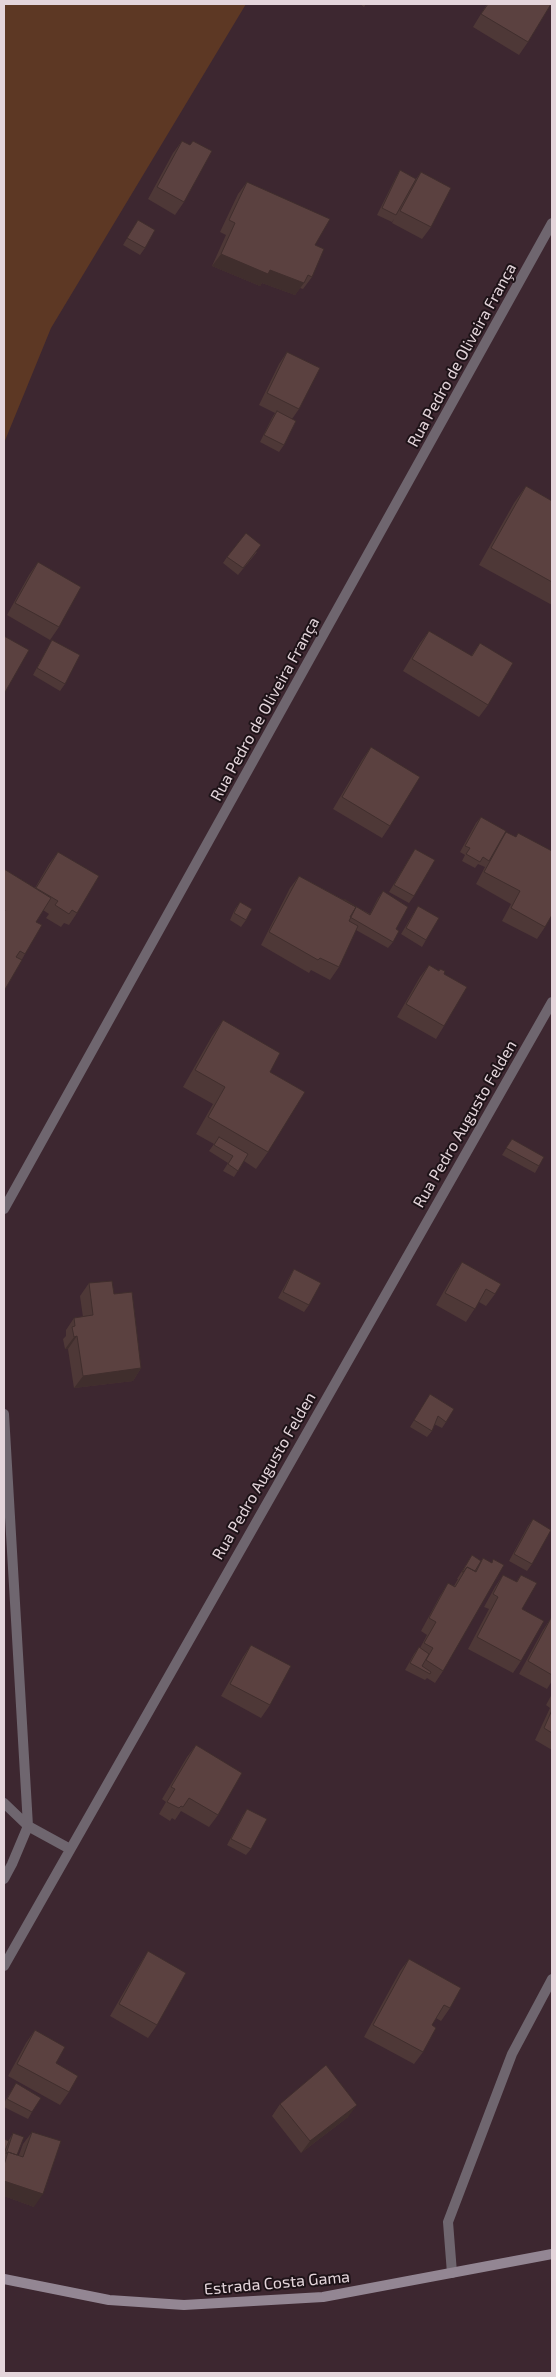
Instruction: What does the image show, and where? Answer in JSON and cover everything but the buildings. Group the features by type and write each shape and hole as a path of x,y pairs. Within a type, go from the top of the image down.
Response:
{"main road":[{"name":"Estrada Costa Gama","path":"4,2279 109,2300 184,2305 323,2297 552,2254"}],"street":[{"name":"Rua Pedro de Oliveira França","path":"4,1209 552,223"},
{"name":"Rua Pedro Augusto Felden","path":"4,1966 552,1002"},
{"path":"4,1414 28,1826 4,1879"},
{"path":"4,1803 28,1826 70,1848"},
{"path":"452,2273 448,2222 512,2054 552,1979"}],"shaded area":[{"path":"4,4 246,4 51,328 4,443"}]}
